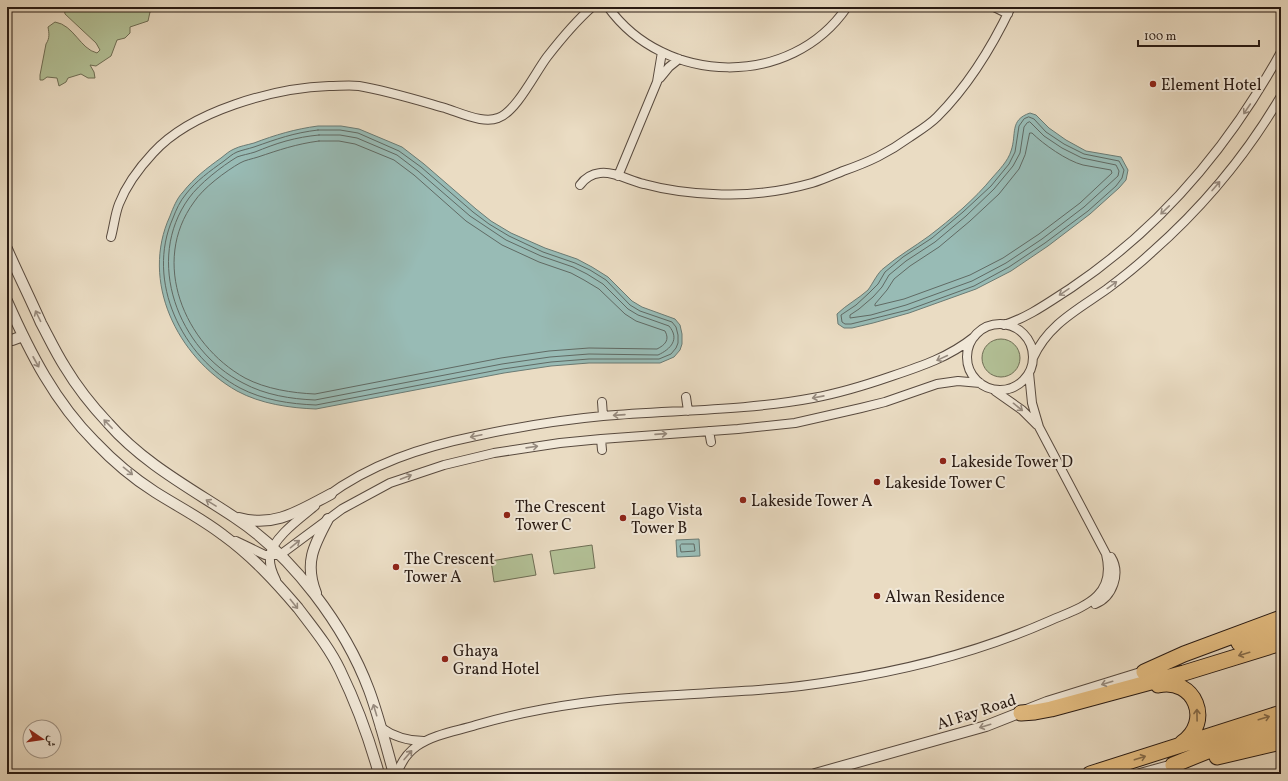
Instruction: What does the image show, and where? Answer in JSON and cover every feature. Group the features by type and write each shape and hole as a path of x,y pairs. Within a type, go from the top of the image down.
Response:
{"highway":[{"path":"1144,672 1184,654 1281,618"},
{"path":"1144,672 1281,630"},
{"path":"1021,713 1043,711 1184,673 1281,643"},
{"path":"1124,689 1144,688 1168,683 1178,686 1188,692 1196,705 1197,721 1190,735 1177,745"},
{"path":"1090,774 1281,713"},
{"path":"1173,765 1214,748 1281,728"},
{"path":"1173,765 1281,742"}],"street":[{"path":"111,237 119,204 129,185 144,164 165,141 211,115 244,101 282,92 307,88 359,86 481,120 498,118 512,108 562,38 592,7"},
{"path":"608,7 619,21 636,36 662,52 679,59 720,68 753,66 770,62 793,53 819,37 832,25 847,7"},
{"path":"580,185 584,180 594,174 606,173 669,190 714,194 746,194 787,189 812,183 861,165 902,143 936,118 959,92 995,39 1009,10 994,7"},
{"path":"657,82 662,52"},
{"path":"277,584 270,569 274,553 286,531 330,494 351,480 379,465 413,452 499,431 548,423 603,416 736,408 792,402 835,394 933,362 955,351 980,331 988,327 1004,324 1033,313 1090,275 1122,249 1160,214 1192,181 1233,130 1255,97 1281,52"},
{"path":"618,176 657,82 664,72 679,59"},
{"path":"994,390 1010,389 1025,380 1029,373 1037,348 1050,331 1126,274 1168,237 1198,207 1242,154 1281,96"},
{"path":"7,249 53,347 64,366 88,401 109,425 159,469 235,517 274,553 320,600"},
{"path":"7,301 34,359 54,392 94,442 133,476 154,491 200,518 223,534 264,569 315,629 339,669 363,725 379,774"},
{"path":"1004,324 1014,327 1025,336 1032,348 1033,358"},
{"path":"12,340 23,336"},
{"path":"974,337 968,356 969,366 973,376 980,383 994,390 1022,410 1039,427"},
{"path":"397,774 407,754 425,741 486,722 564,706 658,696 777,689 863,676 923,663 981,646 1038,626 1081,607 1099,602 1107,596 1112,588 1115,579 1114,565 1108,551 1102,545 1039,427 1032,403 1029,373"},
{"path":"223,534 260,554 286,552 328,519 371,492 425,470 494,453 601,438 772,426 817,419 885,402 942,383 958,381 980,383"},
{"path":"686,397 688,411"},
{"path":"602,402 603,416"},
{"path":"710,431 711,442"},
{"path":"601,438 602,450"},
{"path":"235,517 255,521 265,521 284,517 330,494"},
{"path":"328,519 312,552 312,581 320,600 344,638 362,672 375,708 394,774"},
{"name":"Al Fay Road","path":"815,774 986,726 1047,702 1144,672"},
{"path":"380,727 401,739 409,741 425,741"},
{"path":"1140,774 1173,765"}],"green space":[{"path":"64,7 157,7 150,12 148,21 130,27 130,33 125,38 117,40 111,56 96,66 90,65 94,72 95,78 88,78 81,74 68,78 66,82 59,86 57,78 47,77 40,80 46,44 49,38 48,27 55,22 62,24 91,51 97,53 100,50 96,43 65,14"},
{"path":"997,339 1005,339 1015,344 1019,351 1019,365 1015,372 1005,377 997,377 987,372 985,369 982,362 982,354 987,344 990,342"},
{"path":"592,545 595,568 554,574 550,551"},
{"path":"532,554 536,575 494,582 491,561"}],"water":[{"path":"1030,113 1036,115 1049,128 1066,140 1086,151 1121,157 1128,170 1126,180 1090,214 1048,246 1011,271 976,289 909,313 873,323 852,328 844,328 838,324 837,314 868,290 882,270 945,223 985,186 1010,155 1016,124 1023,116"},
{"path":"318,126 341,126 359,129 402,147 491,221 511,233 545,248 577,259 608,277 632,301 642,307 675,319 680,325 682,334 682,344 680,350 674,357 660,363 589,363 551,366 504,373 316,409 296,408 266,402 237,391 216,376 197,358 182,338 170,315 162,291 159,266 162,241 172,210 181,194 192,182 227,153 239,147 277,135"},
{"path":"699,539 700,556 677,557 676,540"}],"place":[{"name":"Element Hotel","path":"1153,84"},
{"name":"Lakeside Tower D","path":"943,461"},
{"name":"Lakeside Tower C","path":"877,482"},
{"name":"Lakeside Tower A","path":"743,500"},
{"name":"The Crescent Tower C","path":"507,515"},
{"name":"Lago Vista Tower B","path":"623,518"},
{"name":"The Crescent Tower A","path":"396,567"},
{"name":"Alwan Residence","path":"877,596"},
{"name":"Ghaya Grand Hotel","path":"445,659"}]}
